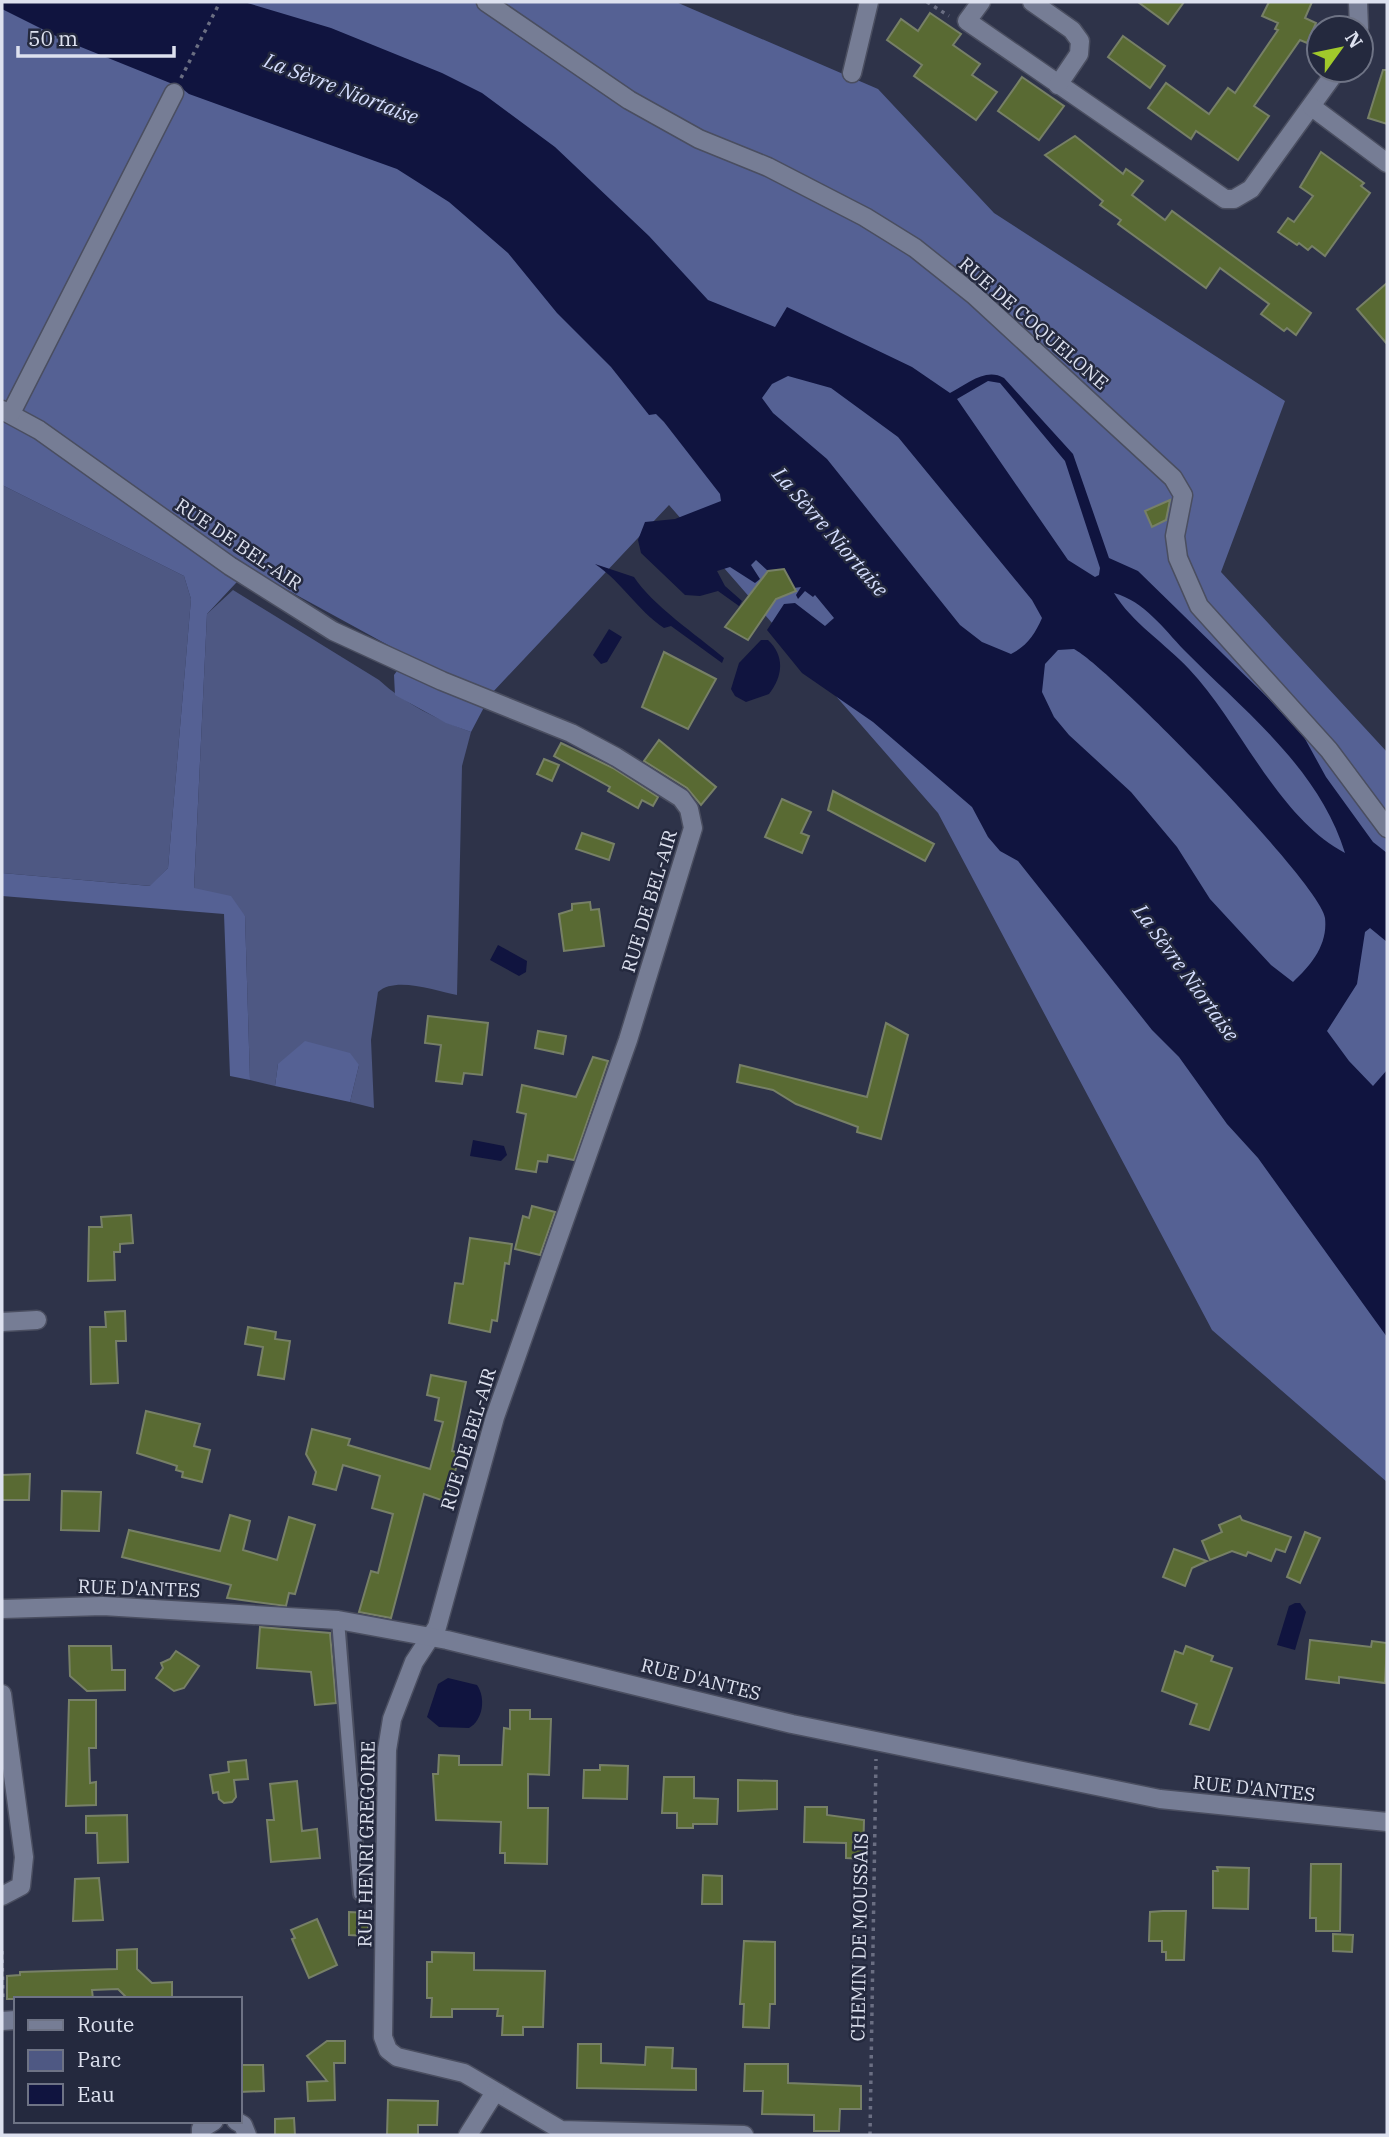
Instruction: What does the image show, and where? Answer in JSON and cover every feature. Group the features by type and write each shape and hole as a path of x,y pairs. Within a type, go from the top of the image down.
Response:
{"street":[{"name":"RUE DE COQUELONE","path":"486,2 629,100 699,139 768,167 865,217 915,248 974,295 1079,389 1173,478 1183,495 1174,536 1185,578 1199,606 1329,750 1387,828"},
{"path":"852,73 869,2"},
{"path":"981,2 967,21 1225,199 1234,199 1251,189 1328,84"},
{"path":"1032,2 1072,30 1080,41 1079,54 1058,85"},
{"path":"6,412 174,93"},
{"path":"1312,107 1387,163"},
{"name":"RUE DE BEL-AIR","path":"6,412 230,566 333,631 442,681 571,733 616,757 681,798 693,819 693,828 628,1040 495,1417 443,1608 432,1636"},
{"path":"2,1322 37,1320"},
{"name":"RUE D'ANTES","path":"2,1609 103,1606 338,1620 432,1636 793,1724 1160,1799 1387,1822"},
{"name":"RUE HENRI GREGOIRE","path":"432,1636 423,1644 410,1673 392,1719 387,1750 383,2037 388,2050 397,2057 464,2073 495,2092"},
{"path":"2,1693 24,1874 21,1886 2,1896"},
{"path":"468,2135 495,2092 561,2130 744,2135"}],"lane":[{"path":"338,1620 360,1894"}],"path":[{"path":"174,93 220,2"},
{"path":"927,2 950,17 967,21"},
{"name":"CHEMIN DE MOUSSAIS","path":"870,2135 878,1740"},
{"path":"2,1951 7,2021"}],"green space":[{"path":"2,485 184,576 191,599 168,868 151,886 2,873"},
{"path":"233,590 379,680 411,704 471,732 462,766 457,995 405,985 386,987 378,992 371,1040 374,1108 350,1102 359,1065 278,1064 275,1086 250,1080 245,916 194,889 207,614"}],"shaded area":[{"path":"2,2 676,2 878,89 994,213 1285,401 1221,572 1387,752 1387,1482 1212,1330 938,813 669,505 491,694 471,732 446,723 395,695 394,675 408,656 249,569 207,614 194,888 231,896 245,916 250,1080 230,1076 224,914 2,896 2,873 150,886 168,868 191,599 184,576 2,485"},
{"path":"305,1041 350,1053 359,1065 350,1102 275,1086 278,1064"}],"water":[{"name":"La Sèvre Niortaise","path":"2,2 244,2 331,28 442,73 482,93 555,147 649,236 708,300 775,327 787,307 912,367 950,393 970,381 990,374 1004,378 1073,454 1109,558 1138,571 1267,697 1304,737 1326,777 1373,842 1387,853 1387,942 1370,928 1365,932 1357,984 1327,1031 1349,1061 1373,1086 1387,1070 1387,1337 1258,1158 1227,1124 1179,1057 1152,1030 1018,861 1000,851 988,837 972,807 873,722 802,673 767,630 784,604 795,603 825,626 834,618 815,595 813,597 805,591 798,599 796,595 801,587 794,588 784,569 768,571 756,560 751,565 760,579 755,583 730,567 717,571 725,586 742,601 739,606 718,591 700,596 685,595 641,553 638,540 645,522 675,519 721,501 720,494 664,422 656,414 649,415 611,367 557,313 508,253 449,202 397,169 189,94 180,87 66,41 2,9","holes":["788,376 831,388 898,437 1032,600 1042,618 1026,643 1011,654 982,642 960,625 827,459 773,413 762,398 772,384","988,381 1000,383 1065,461 1100,568 1099,575 1095,577 1068,560 957,399","1114,593 1135,602 1153,617 1277,742 1317,794 1333,822 1345,853 1321,837 1299,817 1279,793 1208,691 1189,669 1121,604","1074,649 1128,694 1212,778 1315,897 1325,918 1324,937 1317,954 1293,982 1271,965 1210,899 1177,847 1131,792 1069,735 1054,717 1042,692 1045,664 1058,650"]},
{"path":"595,564 634,577 663,609 724,658 722,663 671,626 664,628 654,621"},
{"path":"609,629 622,637 607,662 601,664 593,655"},
{"path":"761,640 768,640 777,653 779,673 769,694 746,702 735,696 731,689 739,663"},
{"path":"498,945 527,961 526,972 519,976 490,960"},
{"path":"473,1140 504,1146 507,1155 501,1161 470,1156"},
{"path":"1300,1603 1306,1612 1295,1650 1277,1645 1289,1606"},
{"path":"448,1678 477,1685 480,1690 482,1708 477,1720 469,1728 439,1727 427,1717 438,1684"}],"building":[{"path":"1138,2 1184,2 1168,24"},
{"path":"1269,2 1312,2 1305,14 1305,42 1300,40 1254,106 1269,116 1238,160 1196,131 1191,139 1148,108 1166,83 1209,114 1228,88 1235,93 1278,30 1275,29 1278,23 1262,16"},
{"path":"930,13 961,34 953,45 980,64 972,75 997,92 976,120 914,76 922,65 887,40 901,19 918,31"},
{"path":"1123,36 1165,66 1150,88 1108,57"},
{"path":"1383,70 1387,70 1387,124 1368,118"},
{"path":"1022,77 1064,106 1039,140 998,111"},
{"path":"1075,136 1123,174 1126,169 1143,181 1132,195 1165,220 1172,211 1311,313 1296,335 1287,328 1284,331 1261,314 1269,304 1220,268 1206,288 1118,224 1121,220 1100,205 1103,201 1045,155"},
{"path":"1321,152 1364,183 1361,186 1370,193 1325,256 1312,246 1308,250 1278,232 1288,218 1294,222 1313,196 1300,187"},
{"path":"1387,283 1387,344 1357,309"},
{"path":"1170,500 1166,520 1152,527 1145,511"},
{"path":"784,569 796,591 776,599 748,640 725,627 768,571"},
{"path":"664,652 716,679 688,729 642,707"},
{"path":"659,740 716,787 701,805 687,788 644,761"},
{"path":"561,743 613,768 658,797 653,806 642,800 638,808 608,791 610,787 554,756"},
{"path":"544,759 559,765 552,781 537,774"},
{"path":"833,791 934,844 925,861 828,810"},
{"path":"782,799 811,812 801,833 809,836 802,853 765,837"},
{"path":"582,833 614,844 609,860 576,849"},
{"path":"590,902 591,910 599,909 604,946 564,951 559,914 572,910 572,904"},
{"path":"428,1016 488,1023 482,1075 464,1073 462,1084 436,1081 441,1045 425,1043"},
{"path":"886,1023 908,1035 881,1139 857,1132 858,1127 796,1104 773,1090 737,1082 740,1065 867,1097"},
{"path":"538,1031 566,1036 563,1054 535,1048"},
{"path":"593,1057 608,1061 574,1160 548,1155 547,1162 538,1161 536,1172 516,1169 526,1114 517,1112 522,1085 576,1097"},
{"path":"532,1206 555,1212 540,1255 515,1249 523,1216 529,1218"},
{"path":"131,1215 133,1243 120,1244 120,1252 114,1252 115,1280 88,1281 89,1227 102,1227 101,1217"},
{"path":"470,1238 512,1244 509,1264 505,1263 497,1321 492,1320 490,1332 449,1323 455,1283 463,1284"},
{"path":"125,1311 126,1341 116,1341 118,1383 91,1384 90,1327 106,1327 105,1312"},
{"path":"248,1327 276,1332 275,1339 290,1341 284,1379 258,1375 263,1347 245,1344"},
{"path":"431,1375 466,1382 452,1451 460,1453 447,1502 424,1494 391,1618 359,1612 371,1571 378,1573 393,1514 372,1508 380,1476 343,1465 336,1490 313,1484 316,1472 306,1454 312,1429 350,1439 348,1445 430,1469 443,1422 435,1420 439,1398 427,1395"},
{"path":"146,1411 200,1424 194,1446 210,1450 202,1482 182,1477 183,1472 176,1470 177,1466 137,1453"},
{"path":"30,1474 29,1500 2,1500 2,1475"},
{"path":"62,1491 101,1492 99,1531 61,1530"},
{"path":"230,1515 250,1521 243,1550 277,1560 289,1517 315,1525 295,1594 289,1593 286,1606 227,1598 231,1585 122,1557 129,1530 220,1551"},
{"path":"1240,1516 1242,1520 1291,1537 1285,1552 1276,1549 1271,1561 1248,1552 1246,1556 1232,1551 1210,1560 1202,1541 1222,1532 1219,1525"},
{"path":"1305,1532 1320,1538 1300,1583 1287,1577"},
{"path":"1174,1549 1207,1561 1192,1568 1185,1586 1163,1577"},
{"path":"260,1627 330,1633 336,1703 315,1705 311,1672 257,1668"},
{"path":"1310,1640 1371,1647 1372,1641 1387,1643 1385,1683 1339,1677 1339,1683 1306,1679"},
{"path":"69,1646 111,1646 112,1670 125,1670 125,1690 87,1691 70,1676"},
{"path":"1186,1646 1213,1656 1211,1661 1232,1668 1209,1730 1190,1724 1197,1704 1162,1691 1175,1651 1183,1654"},
{"path":"176,1651 199,1666 184,1688 174,1691 156,1678 163,1668 161,1663 170,1659"},
{"path":"69,1700 96,1700 96,1748 89,1748 90,1783 96,1782 96,1805 66,1806"},
{"path":"510,1710 530,1710 530,1719 551,1719 549,1775 528,1774 528,1808 548,1808 547,1864 505,1863 505,1853 500,1853 501,1822 436,1820 433,1774 438,1774 439,1755 459,1756 459,1765 502,1765 504,1728 510,1729"},
{"path":"246,1760 248,1779 234,1780 236,1797 232,1802 224,1803 219,1799 218,1792 213,1793 210,1775 229,1772 228,1762"},
{"path":"600,1765 628,1766 627,1799 583,1798 584,1770 600,1770"},
{"path":"664,1777 694,1777 694,1798 718,1799 717,1824 693,1824 693,1828 677,1828 677,1813 662,1813"},
{"path":"738,1780 777,1781 777,1809 738,1811"},
{"path":"297,1781 302,1831 317,1829 320,1858 271,1862 267,1820 274,1820 270,1784"},
{"path":"805,1807 827,1807 827,1815 864,1820 863,1859 846,1858 846,1843 804,1842"},
{"path":"127,1815 128,1862 98,1863 97,1833 86,1833 86,1816"},
{"path":"1311,1864 1341,1864 1340,1931 1316,1931 1316,1918 1310,1918"},
{"path":"1217,1867 1249,1868 1248,1909 1213,1908 1213,1871 1218,1871"},
{"path":"703,1875 722,1876 722,1904 702,1904"},
{"path":"99,1878 103,1920 73,1921 75,1879"},
{"path":"1186,1911 1184,1960 1166,1960 1166,1952 1162,1952 1162,1941 1149,1941 1150,1912"},
{"path":"349,1912 368,1913 368,1936 349,1935"},
{"path":"317,1919 337,1965 309,1978 292,1939 295,1938 291,1930"},
{"path":"1333,1934 1353,1935 1352,1952 1333,1951"},
{"path":"744,1941 775,1942 775,2004 770,2004 769,2028 743,2027 744,2004 740,2004"},
{"path":"137,1949 137,1969 152,1983 172,1982 172,1997 126,1997 118,1989 92,1990 93,1997 7,1999 7,1976 20,1975 20,1972 117,1969 117,1950"},
{"path":"432,1952 474,1953 474,1970 545,1971 543,2027 523,2027 523,2035 502,2035 503,2016 497,2016 498,2009 452,2009 452,2017 431,2017 432,1998 427,1998 427,1962 432,1962"},
{"path":"327,2041 345,2041 345,2063 334,2063 335,2100 308,2101 307,2082 327,2081 307,2056"},
{"path":"578,2044 601,2044 601,2063 645,2065 646,2047 673,2048 672,2068 696,2069 696,2090 577,2088"},
{"path":"745,2064 788,2064 788,2083 861,2086 861,2109 840,2109 839,2131 814,2131 814,2115 762,2114 763,2091 744,2091"},
{"path":"242,2065 263,2065 264,2091 242,2092"},
{"path":"388,2100 438,2101 437,2125 418,2125 418,2135 387,2135"},
{"path":"294,2118 295,2135 275,2135 275,2119"}]}
